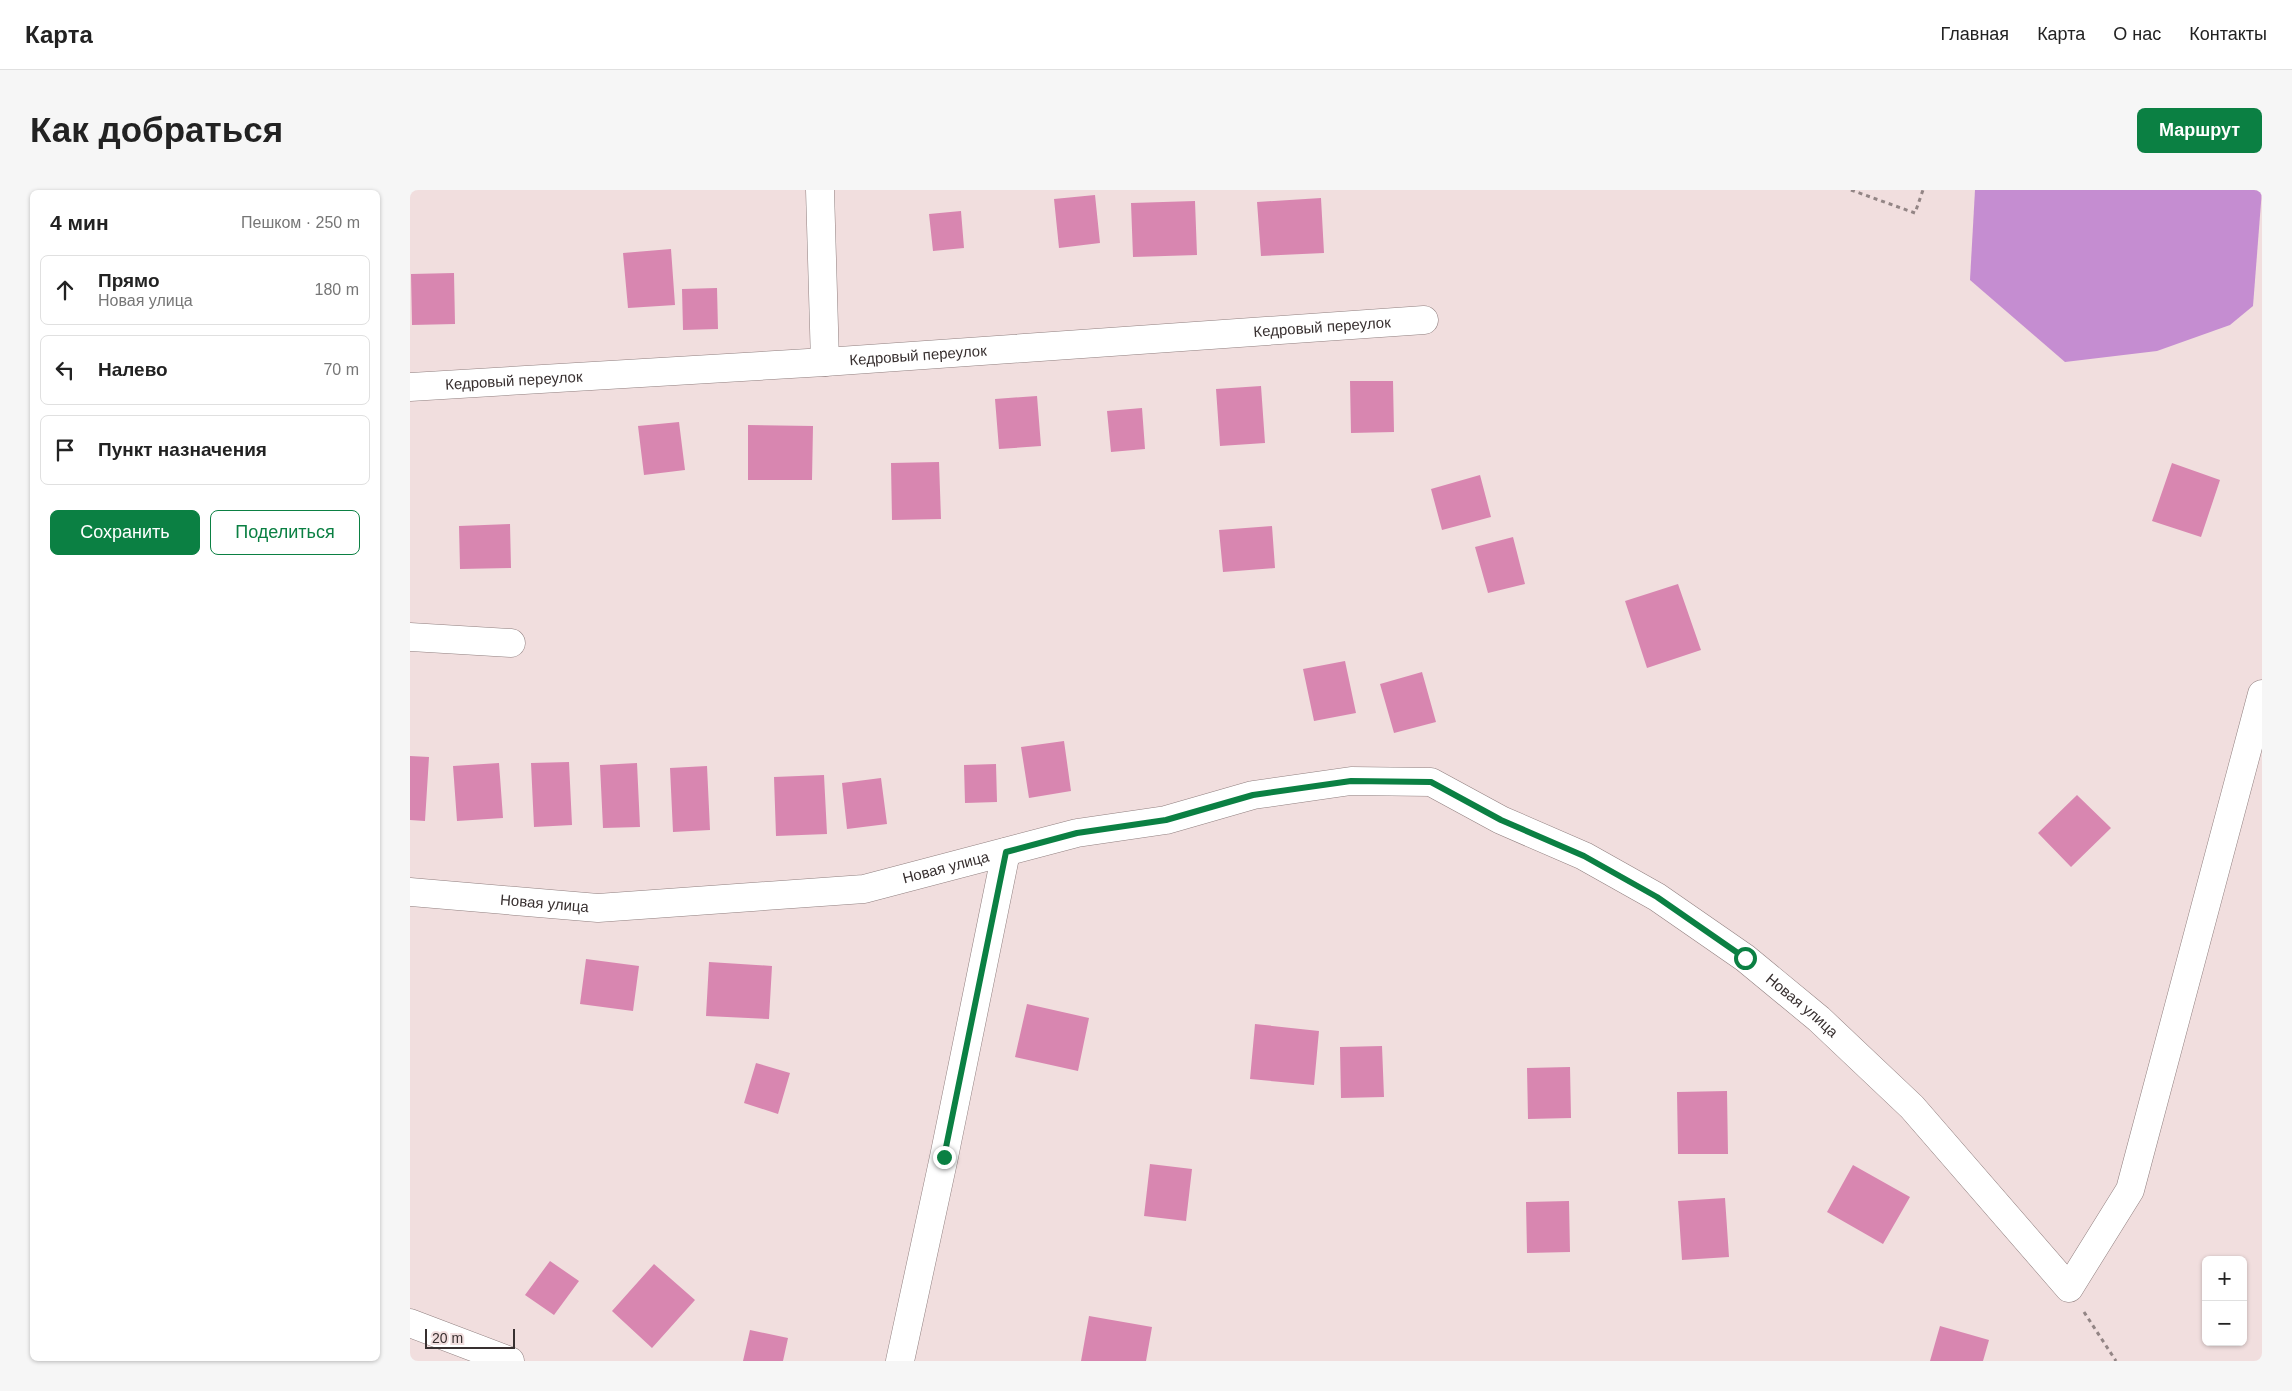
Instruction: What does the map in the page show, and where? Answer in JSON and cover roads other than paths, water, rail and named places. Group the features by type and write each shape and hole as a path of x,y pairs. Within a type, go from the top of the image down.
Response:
{"street":[{"path":"820,190 825,362"},
{"name":"Кедровый переулок","path":"410,387 825,362 1424,320"},
{"path":"410,637 511,643"},
{"name":"Новая улица","path":"410,892 607,907 864,889 1077,833 1166,820 1253,795 1351,781 1431,782 1501,820 1584,856 1609,870 1657,897 1745,958 1819,1018 1912,1107 2069,1288 2130,1190 2262,694"},
{"path":"900,1361 1006,852"},
{"path":"410,1322 510,1361"}]}
